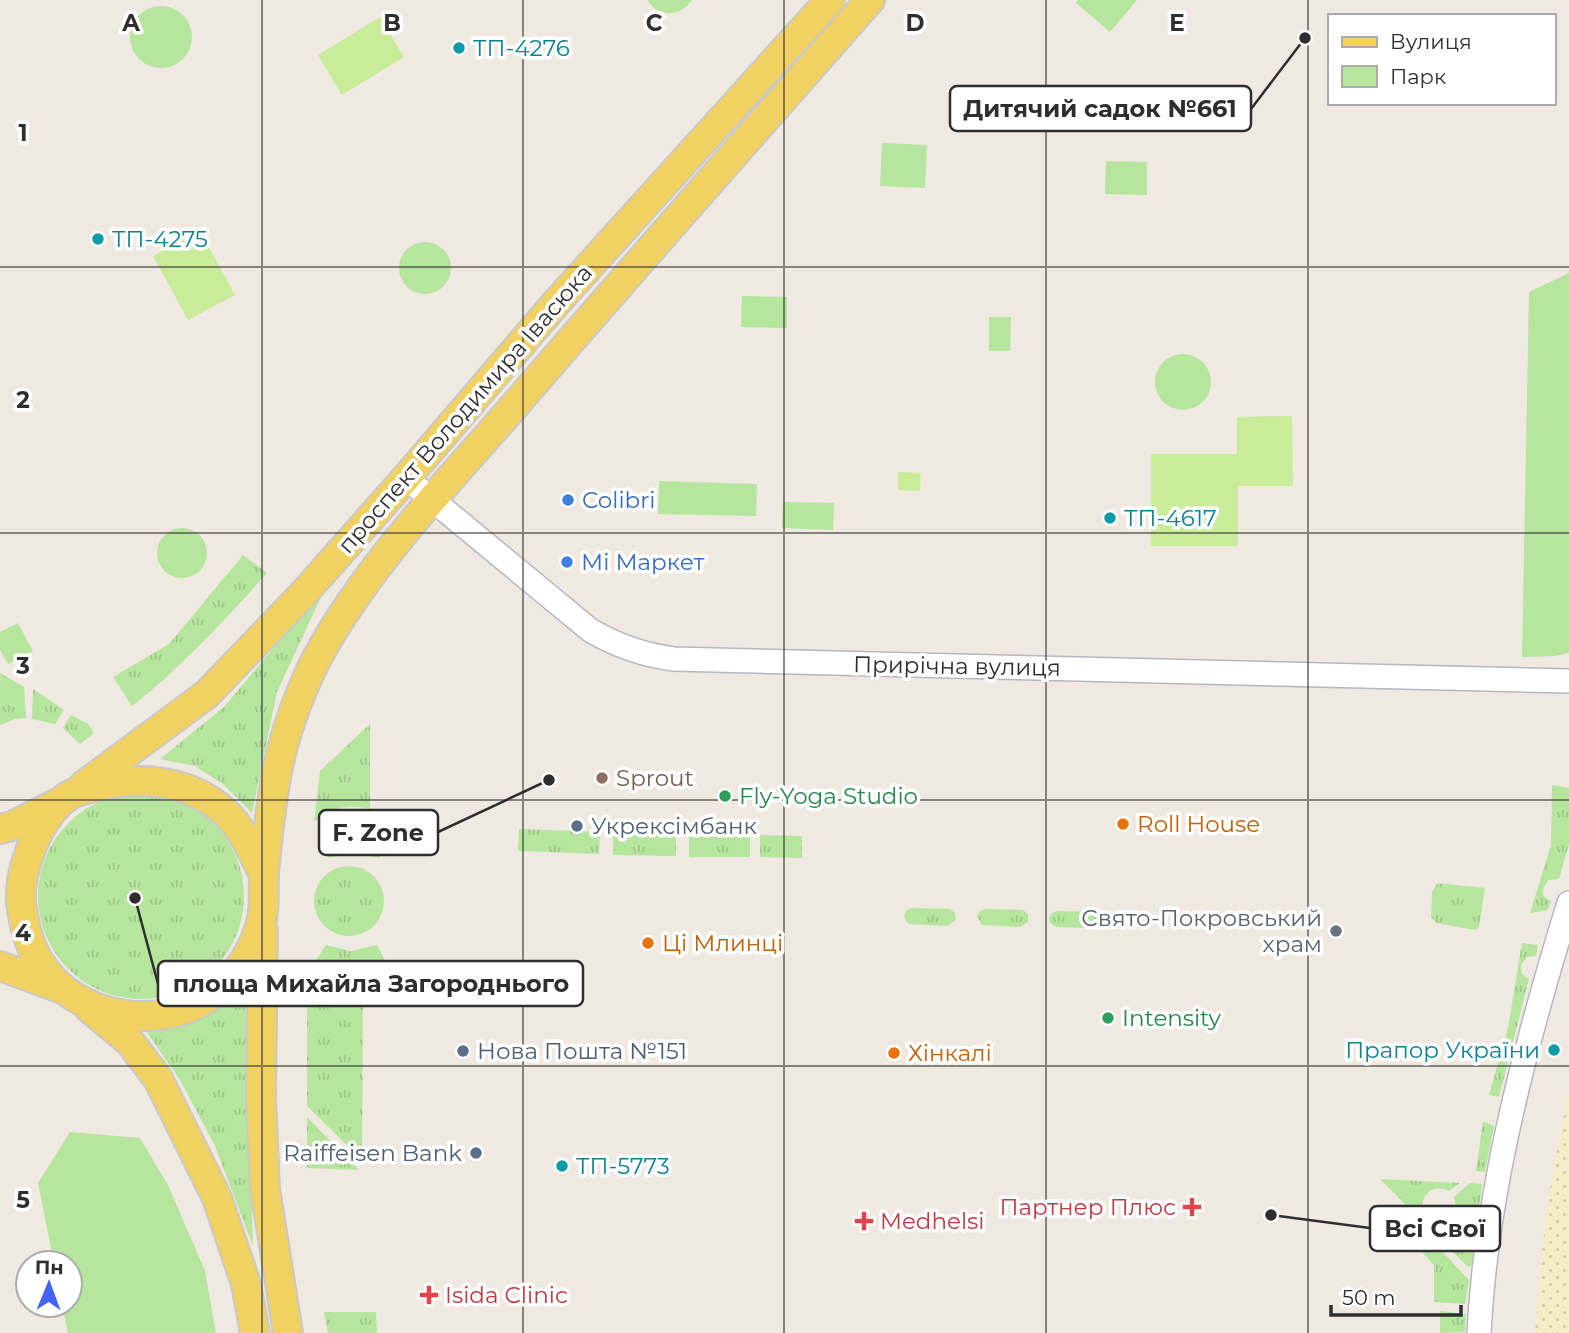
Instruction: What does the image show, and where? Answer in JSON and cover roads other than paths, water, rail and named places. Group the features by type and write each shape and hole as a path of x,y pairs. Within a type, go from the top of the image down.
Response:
{"main road":[{"name":"проспект Володимира Івасюка","path":"68,797 207,694 304,593 556,303 830,0"},
{"name":"проспект Володимира Івасюка","path":"264,875 278,769 298,703 323,647 356,594 433,500 870,0"},
{"path":"0,829 12,826 68,797 114,782 150,780 186,788 218,806 243,834 264,875 261,1097 265,1189 288,1333"},
{"path":"68,797 37,835 23,872 21,905 29,937 40,964 73,996 130,1042 158,1079 217,1198 246,1283 255,1333"},
{"path":"0,966 112,1012 146,1017 176,1013 210,997 237,972 252,947 263,918"}],"street":[{"name":"Прирічна вулиця","path":"406,478 590,630 615,645 648,656 674,659 1569,681"},
{"path":"1479,1333 1492,1219 1503,1157 1537,1010 1569,903"}],"place":[{"name":"Дитячий садок №661","path":"1305,38"},
{"name":"ТП-4276","path":"459,48"},
{"name":"ТП-4275","path":"98,239"},
{"name":"Colibri","path":"568,500"},
{"name":"ТП-4617","path":"1110,518"},
{"name":"Мі Маркет","path":"567,562"},
{"name":"Sprout","path":"602,778"},
{"name":"F. Zone","path":"549,780"},
{"name":"Fly-Yoga Studio","path":"725,796"},
{"name":"Roll House","path":"1123,824"},
{"name":"Укрексімбанк","path":"577,826"},
{"name":"площа Михайла Загороднього","path":"135,898"},
{"name":"Свято-Покровський храм","path":"1336,931"},
{"name":"Ці Млинці","path":"648,943"},
{"name":"Intensity","path":"1108,1018"},
{"name":"Прапор України","path":"1554,1050"},
{"name":"Нова Пошта №151","path":"463,1051"},
{"name":"Хінкалі","path":"894,1053"},
{"name":"Raiffeisen Bank","path":"476,1153"},
{"name":"ТП-5773","path":"562,1166"},
{"name":"Партнер Плюс","path":"1192,1207"},
{"name":"Всі Свої","path":"1271,1215"},
{"name":"Medhelsi","path":"864,1221"},
{"name":"Isida Clinic","path":"429,1295"}]}
